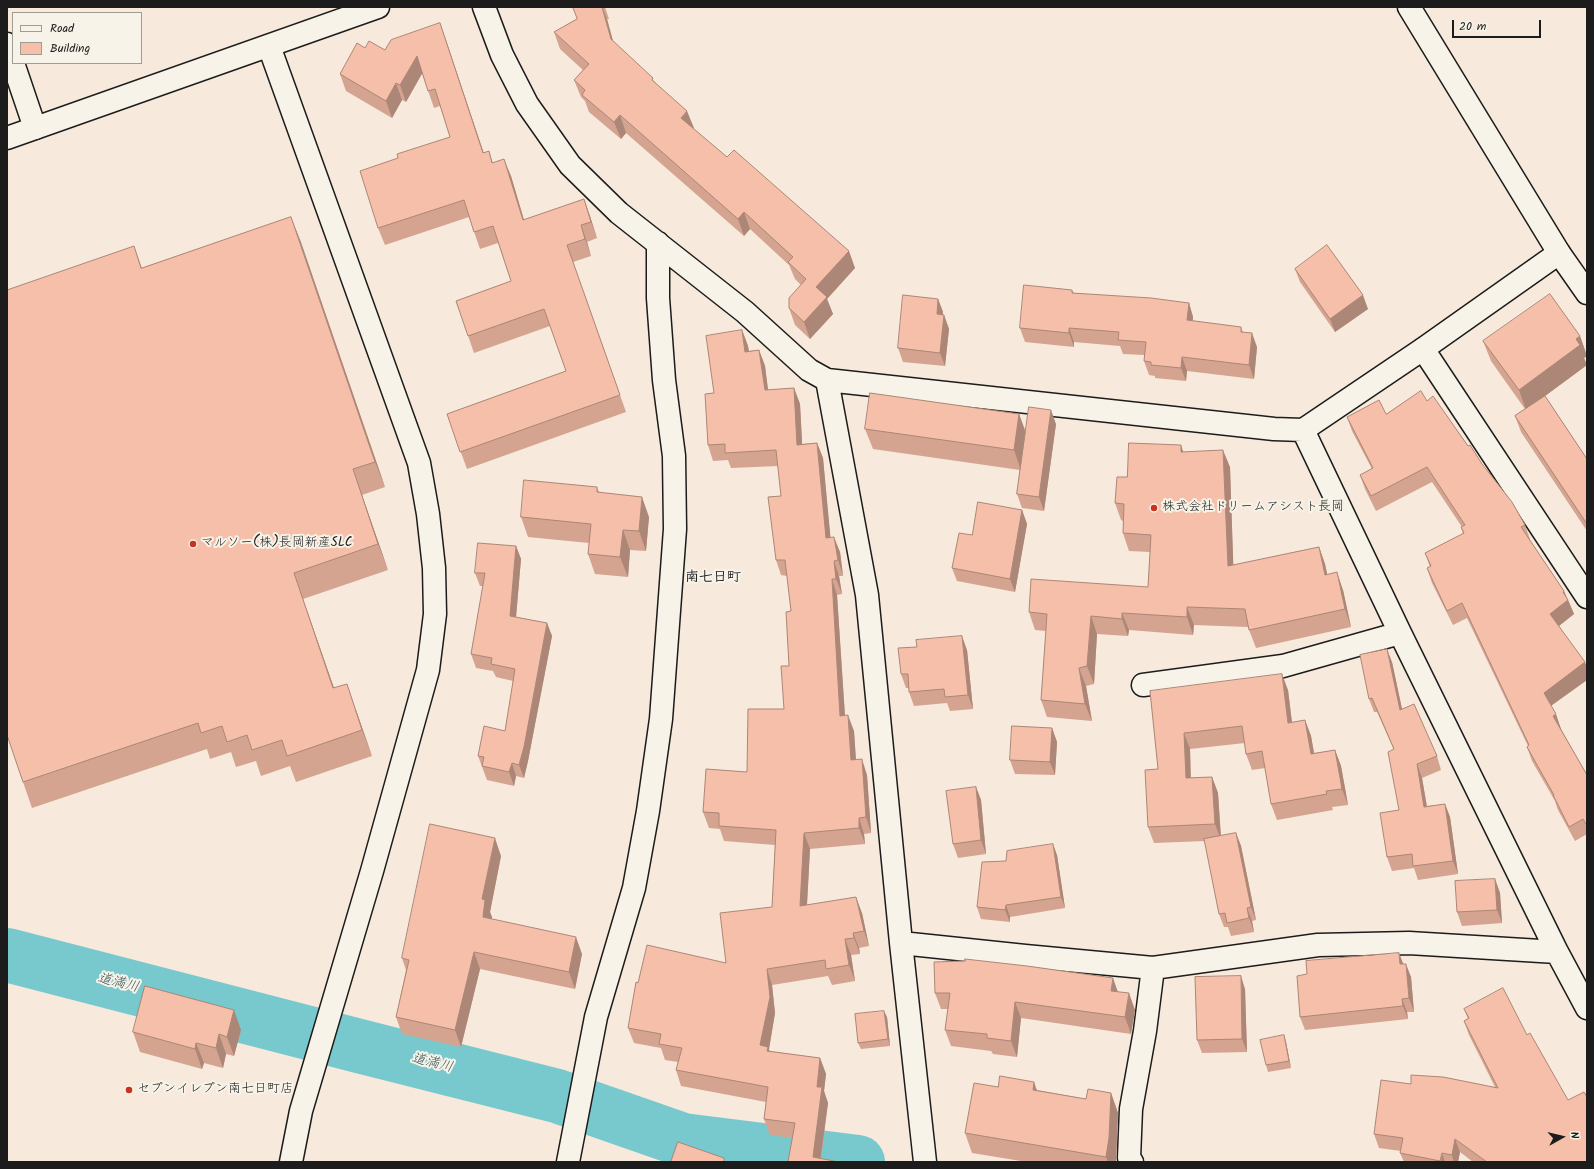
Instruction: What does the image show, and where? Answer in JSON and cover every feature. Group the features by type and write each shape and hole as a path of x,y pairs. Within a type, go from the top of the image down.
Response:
{"street":[{"path":"7,138 378,7"},
{"path":"484,7 502,55 527,104 570,165 619,212 745,312 809,370 827,380 1266,428 1303,430 1423,349 1559,253"},
{"path":"1409,7 1559,253 1587,293"},
{"path":"7,44 12,59"},
{"path":"269,46 419,463 428,514 434,568 435,614 428,670 372,871 301,1111 292,1162"},
{"path":"14,64 35,128"},
{"path":"568,1162 596,1017 634,888 648,811 660,719 675,529 674,456 664,380 658,298 658,243"},
{"path":"1423,349 1587,597"},
{"path":"827,380 867,595 901,943 925,1162"},
{"path":"1303,430 1400,633 1557,952 1587,1008"},
{"path":"1143,685 1283,666 1400,633"},
{"path":"901,943 1153,968 1318,945 1409,943 1557,952"},
{"path":"1132,1162 1129,1158 1131,1108 1145,1032 1153,968"}],"building":[{"path":"573,7 602,7 611,39 653,78 652,80 687,111 681,118 727,157 734,150 849,251 816,287 827,297 804,322 789,308 789,298 806,279 788,262 793,257 744,212 738,219 620,115 614,122 582,95 585,90 574,80 589,64 554,32 577,19"},
{"path":"440,23 483,153 489,151 492,163 504,159 523,220 584,199 591,222 581,225 585,239 567,245 620,395 460,452 447,414 566,371 544,309 468,336 456,301 511,281 493,226 474,232 464,200 378,228 360,171 398,158 397,154 450,137 435,89 428,91 417,56 400,85 396,83 386,101 340,74 357,43 365,48 369,41 385,50 391,40"},
{"name":"マルソー(株)長岡新産SLC","path":"291,217 375,462 353,469 378,544 294,573 333,688 347,684 362,730 287,756 282,740 252,750 247,735 227,742 222,726 201,733 198,723 23,782 7,735 7,290 134,246 141,268"},
{"path":"1327,245 1363,295 1330,319 1295,269"},
{"path":"1024,285 1072,290 1072,293 1151,298 1189,303 1187,320 1241,327 1241,332 1252,333 1249,365 1182,357 1181,368 1151,365 1151,362 1144,361 1146,342 1118,340 1119,332 1069,328 1069,333 1020,328"},
{"path":"1550,294 1580,336 1576,339 1580,345 1519,390 1483,341"},
{"path":"903,295 938,299 937,314 944,315 940,353 898,348"},
{"path":"742,330 745,352 759,350 765,390 794,388 797,445 817,443 826,538 834,537 838,560 834,561 836,579 832,579 840,716 848,715 851,760 862,759 866,817 859,818 859,828 804,833 800,906 856,897 864,931 853,933 854,938 845,939 849,965 826,969 825,960 767,969 770,997 760,1045 768,1047 767,1051 820,1058 817,1087 822,1087 813,1157 839,1162 788,1162 795,1123 764,1119 768,1087 676,1070 682,1048 659,1044 661,1034 628,1028 636,982 638,983 647,945 726,963 720,913 772,907 776,830 719,826 719,813 703,812 706,769 747,772 748,709 784,709 781,666 789,666 786,612 791,611 785,560 776,560 768,497 781,496 776,450 725,453 725,444 708,445 705,394 714,393 706,336"},
{"path":"1421,391 1427,401 1433,396 1468,446 1470,445 1482,464 1512,502 1525,525 1521,527 1564,591 1563,592 1568,600 1550,614 1585,662 1544,693 1556,714 1553,716 1587,775 1587,826 1583,819 1569,827 1554,795 1527,747 1529,745 1462,603 1447,611 1427,568 1431,566 1425,553 1464,533 1461,527 1465,525 1427,467 1371,496 1360,475 1373,468 1347,417 1379,400 1386,414"},
{"path":"870,393 1019,414 1014,450 865,429"},
{"path":"1545,396 1587,459 1587,524 1515,416"},
{"path":"1029,407 1051,410 1039,497 1017,494"},
{"path":"1129,443 1181,445 1181,452 1223,450 1228,566 1319,547 1325,575 1337,572 1345,609 1249,630 1245,609 1187,607 1187,617 1122,613 1122,619 1091,616 1087,666 1079,668 1085,704 1041,700 1047,614 1029,612 1031,579 1148,587 1151,535 1123,533 1124,504 1115,503 1117,477 1127,477"},
{"path":"524,480 597,487 597,492 642,497 639,531 623,530 620,557 588,554 591,524 521,517"},
{"path":"978,502 1022,510 1010,579 952,568 959,533 972,535"},
{"path":"478,543 516,546 510,616 547,623 524,747 519,765 512,763 509,772 482,766 484,757 478,756 484,726 505,731 515,669 491,664 492,658 471,654 485,573 475,573"},
{"path":"962,636 968,695 945,697 944,689 909,692 908,674 901,674 898,648 917,647 916,640"},
{"path":"1387,649 1400,710 1414,704 1437,756 1417,764 1424,807 1445,804 1453,861 1413,866 1412,854 1387,857 1380,813 1399,810 1388,752 1394,749 1372,698 1369,699 1360,655"},
{"path":"1282,674 1288,723 1305,720 1311,754 1335,750 1342,789 1326,791 1327,794 1271,804 1262,751 1246,754 1242,726 1184,733 1186,778 1212,777 1215,824 1148,827 1145,770 1158,769 1150,691"},
{"path":"1012,726 1052,728 1050,762 1010,760"},
{"path":"976,787 981,840 953,844 946,791"},
{"path":"430,824 495,838 482,899 485,900 483,917 576,937 569,972 474,952 455,1030 396,1017 409,960 402,958"},
{"path":"1236,833 1251,907 1247,908 1249,918 1227,923 1225,913 1219,914 1204,839"},
{"path":"1053,844 1061,897 1006,905 1005,910 977,907 982,862 1006,861 1007,851"},
{"path":"1495,879 1497,910 1457,912 1455,881"},
{"path":"1399,953 1400,964 1406,964 1409,998 1402,999 1403,1006 1300,1017 1297,976 1307,974 1306,961"},
{"path":"965,959 1113,978 1111,991 1129,993 1125,1017 1015,1002 1011,1041 987,1038 987,1034 945,1030 950,993 935,993 934,962 965,961"},
{"path":"1241,976 1242,1039 1197,1040 1195,977"},
{"path":"145,986 234,1010 227,1037 219,1034 216,1048 196,1043 195,1049 133,1032"},
{"path":"1503,988 1527,1035 1530,1033 1568,1100 1584,1092 1587,1097 1587,1162 1487,1162 1455,1139 1452,1155 1442,1153 1440,1161 1400,1153 1403,1138 1374,1134 1381,1080 1411,1084 1411,1075 1443,1077 1498,1088 1464,1021 1469,1018 1464,1009"},
{"path":"884,1011 888,1039 858,1043 855,1014"},
{"path":"1284,1035 1289,1061 1266,1065 1260,1040"},
{"path":"1000,1076 1034,1082 1033,1090 1086,1099 1088,1089 1111,1093 1109,1138 1106,1157 965,1133 974,1083 998,1087"},
{"path":"678,1142 724,1158 724,1162 671,1162"}],"waterway":[{"name":"道満川","path":"7,955 557,1096 683,1140 858,1162"}],"place":[{"name":"株式会社ドリームアシスト長岡","path":"1154,508"},
{"name":"マルソー(株)長岡新産SLC","path":"193,544"},
{"name":"セブンイレブン南七日町店","path":"129,1090"}],"district":[{"name":"南七日町","path":"713,579"}]}
